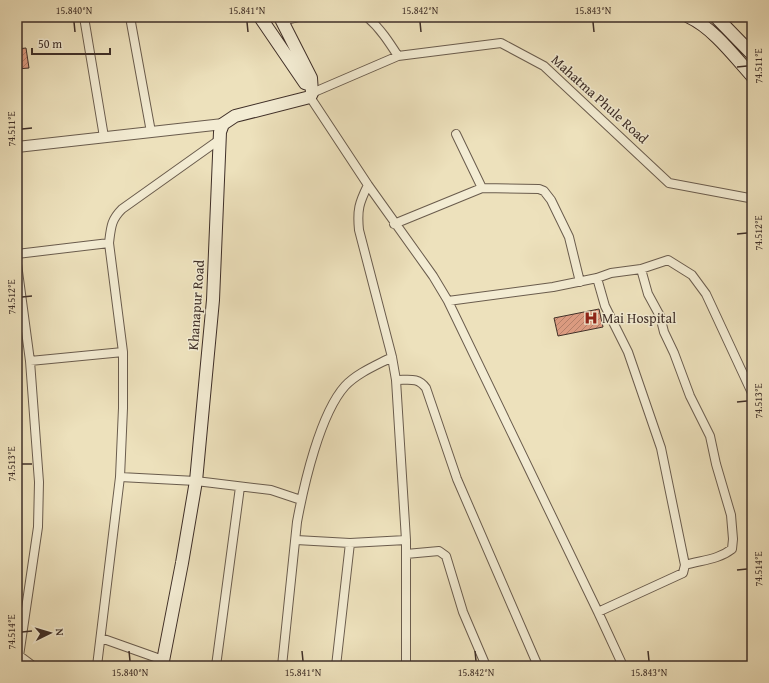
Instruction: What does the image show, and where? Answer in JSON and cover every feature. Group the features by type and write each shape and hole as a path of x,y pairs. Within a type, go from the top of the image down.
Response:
{"main road":[{"path":"260,17 311,92"},
{"path":"689,17 716,37 752,76"},
{"path":"716,17 752,54"},
{"path":"281,19 311,78 311,92"},
{"path":"223,124 235,116 311,92"},
{"name":"Khanapur Road","path":"162,663 182,563 196,481 213,300 218,200 219,140 223,124"}],"street":[{"path":"84,17 104,137"},
{"path":"130,17 151,132"},
{"path":"281,19 299,17"},
{"path":"367,17 375,23 398,56"},
{"name":"Mahatma Phule Road","path":"311,92 398,56 501,43 544,66 669,183 749,198 752,200"},
{"path":"311,92 368,185 448,301 623,666"},
{"path":"17,147 223,124"},
{"path":"456,134 482,188"},
{"path":"97,666 102,638 120,476 123,408 123,352 109,243 111,225 115,216 122,209 219,140"},
{"path":"368,185 361,198 358,214 359,230 392,357 396,380 406,540 406,666"},
{"path":"394,224 482,188 544,191 551,200 569,237 580,282"},
{"path":"17,254 109,243"},
{"path":"448,301 580,282 611,273 641,269 668,260 692,276 706,294 752,393"},
{"path":"17,264 30,360 32,407 37,452 39,506 38,527 31,580 18,655 33,666"},
{"path":"641,269 648,294 660,316 664,332 674,353 690,396 710,436 716,464 731,515 734,539 732,549 725,554 685,565"},
{"path":"597,278 605,306 628,352 662,448 685,565 683,573 598,612"},
{"path":"30,360 123,352"},
{"path":"282,666 301,500 318,442 331,407 345,386 355,378 392,357"},
{"path":"396,380 416,380 422,382 426,388 457,479 538,666"},
{"path":"120,476 196,481 240,488 271,490 301,500"},
{"path":"216,666 240,488"},
{"path":"296,540 350,543 406,540"},
{"path":"336,666 350,543"},
{"path":"406,554 439,551 446,556 463,612 486,666"},
{"path":"102,638 162,663"}],"building":[{"path":"26,48 29,68 17,69 17,49"},
{"path":"599,309 603,327 558,336 554,318"}],"place":[{"name":"Mai Hospital","path":"591,318"}]}
